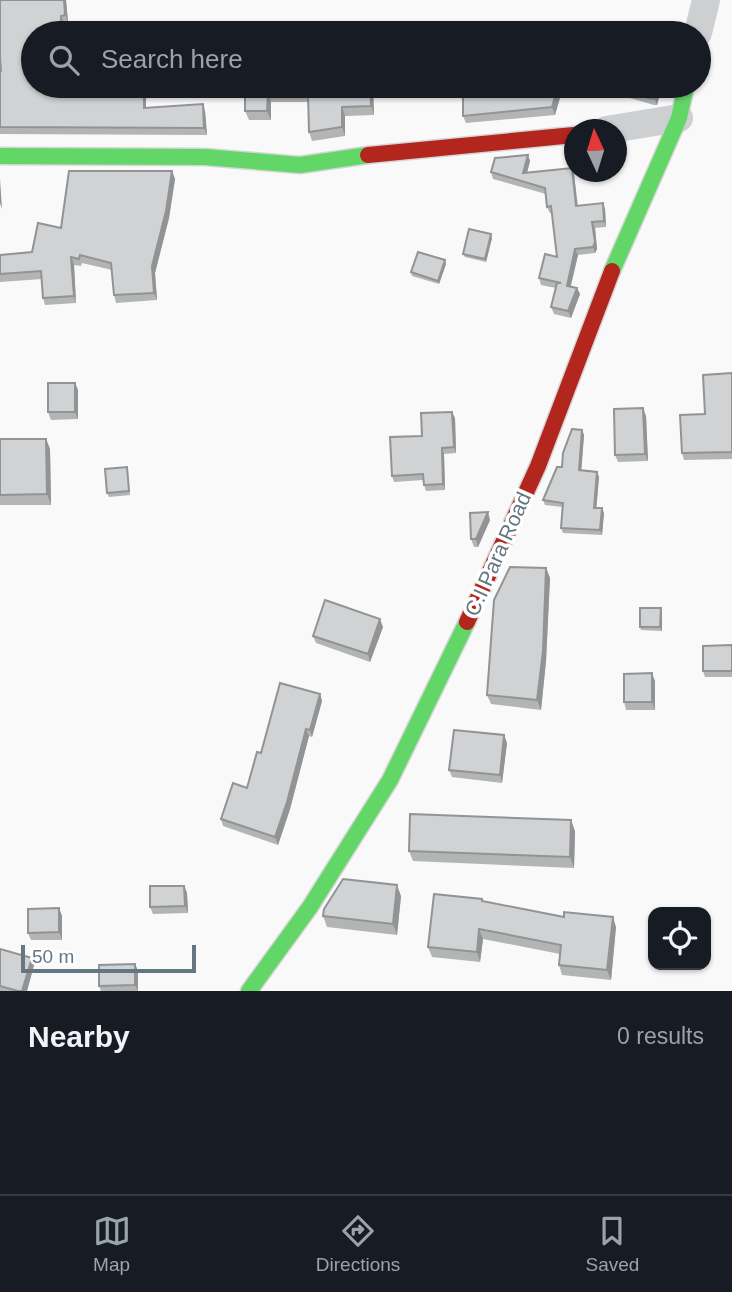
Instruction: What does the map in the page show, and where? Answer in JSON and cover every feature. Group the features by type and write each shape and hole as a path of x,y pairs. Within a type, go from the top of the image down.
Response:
{"street":[{"path":"701,21 706,0"},
{"name":"C.I Para Road","path":"249,991 310,907 396,769 533,478 618,255 679,118 683,98"},
{"path":"627,127 679,118"},
{"path":"0,156 205,157 300,165 373,154 564,136"}],"building":[{"path":"0,0 64,0 65,15 61,16 61,21 21,21 21,98 144,98 144,108 203,104 204,128 0,127"},
{"path":"245,98 268,98 267,111 245,111"},
{"path":"308,98 371,98 371,106 342,107 342,127 309,132"},
{"path":"463,98 555,98 552,107 463,116"},
{"path":"528,155 523,173 564,169 564,182 573,182 576,206 603,203 604,221 592,222 595,242 593,247 575,249 567,286 577,288 568,311 551,307 557,283 561,283 539,278 545,254 557,257 551,206 547,207 545,188 491,172 495,158"},
{"path":"69,171 172,171 166,211 152,266 154,293 114,295 111,263 80,255 79,259 71,257 74,296 43,298 41,271 0,274 0,255 32,252 38,223 61,228"},
{"path":"469,229 491,234 485,259 463,254"},
{"path":"418,252 445,260 438,281 411,272"},
{"path":"732,373 732,452 682,453 680,415 705,414 703,375"},
{"path":"48,383 75,383 75,412 48,412"},
{"path":"643,408 645,454 615,455 614,409"},
{"path":"452,412 454,447 442,448 443,484 424,485 423,474 392,476 390,437 422,436 421,413"},
{"path":"572,429 582,430 579,470 597,472 594,508 602,508 600,530 561,528 563,503 543,500 557,467 562,467 563,453"},
{"path":"0,439 46,439 47,494 0,495"},
{"path":"127,467 129,491 107,493 105,469"},
{"path":"488,512 476,539 471,539 470,513"},
{"path":"510,567 546,568 543,651 537,700 487,695 494,600"},
{"path":"325,600 380,619 368,654 313,636"},
{"path":"640,608 661,608 660,627 640,627"},
{"path":"732,645 732,671 703,671 703,646"},
{"path":"652,673 652,702 624,702 624,674"},
{"path":"280,683 320,694 310,730 306,729 275,837 221,819 233,783 247,788 257,752 261,753"},
{"path":"454,730 504,735 500,775 449,770"},
{"path":"410,814 571,820 570,857 409,851"},
{"path":"343,879 397,885 393,924 323,916 324,909"},
{"path":"150,886 184,886 185,906 150,907"},
{"path":"434,894 482,899 564,917 564,912 613,917 607,970 559,965 561,945 479,929 477,952 428,947"},
{"path":"59,908 59,932 28,933 28,909"},
{"path":"0,949 32,958 22,991 0,986"},
{"path":"135,964 135,985 99,986 99,965"}],"traffic: fast":[{"path":"612,271 679,118 683,98"},
{"path":"0,156 205,157 300,165 368,155"},
{"path":"249,991 310,907 390,780 467,622"}],"traffic: jam":[{"path":"368,155 564,136"},
{"path":"467,622 538,466 612,271"}]}
